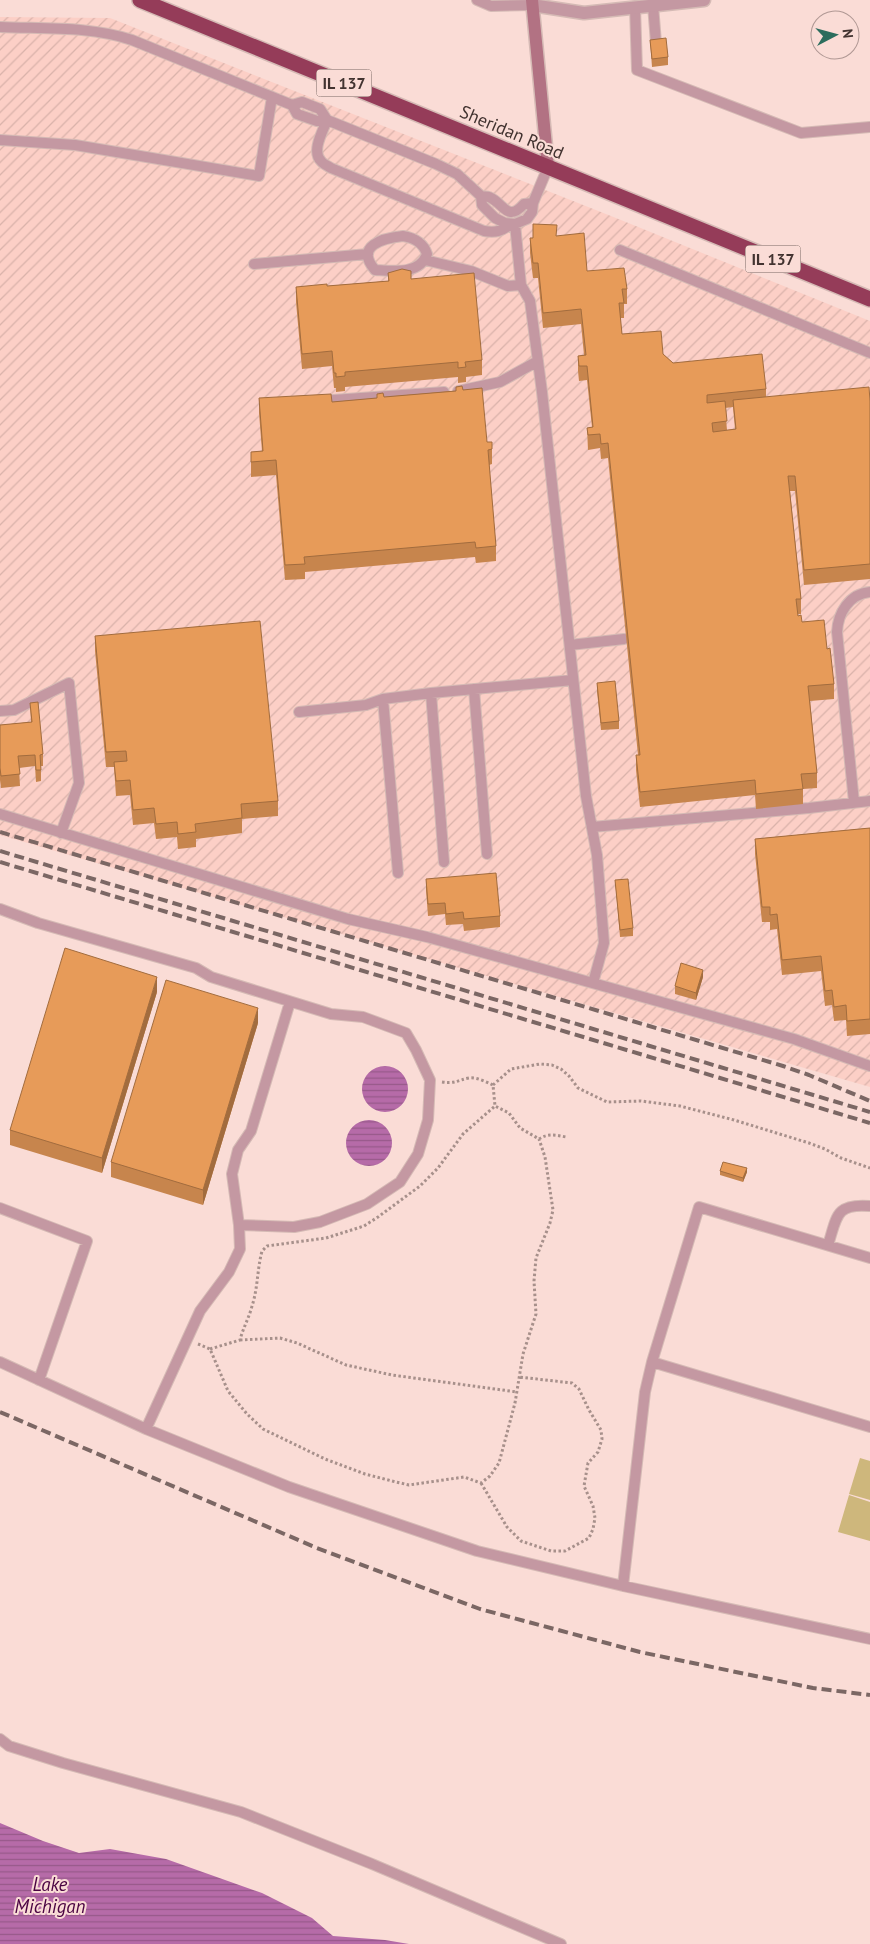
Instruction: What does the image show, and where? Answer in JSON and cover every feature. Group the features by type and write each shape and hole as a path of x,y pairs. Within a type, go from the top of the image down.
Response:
{"highway":[{"name":"Sheridan Road","path":"140,0 870,299"}],"street":[{"path":"532,3 545,0"},
{"path":"532,3 584,13 704,0"},
{"path":"532,3 548,167"}],"lane":[{"path":"477,0 491,6 532,3"},
{"path":"653,6 656,43"},
{"path":"635,7 637,70 801,133 870,127"},
{"path":"0,27 82,30 113,34 292,105 297,114 317,121 327,120 450,171 464,180 481,196 490,198 501,208 510,212 517,210 524,204 533,202"},
{"path":"0,140 75,145 259,176 272,98"},
{"path":"327,120 319,140 317,152 320,161 331,168 484,231 495,233 527,219 532,212 533,202 548,167"},
{"path":"481,196 482,205 495,218 505,223 513,224"},
{"path":"513,224 521,285 530,301 538,360 586,796 597,855 604,943 593,983"},
{"path":"403,236 413,238 421,243 427,254 425,260 417,267 409,269 375,270 370,265 368,254 371,246 381,240 403,236"},
{"path":"620,250 870,353"},
{"path":"254,264 368,254"},
{"path":"425,260 471,272 508,286 521,285"},
{"path":"312,402 467,390 500,382 538,360"},
{"path":"854,802 837,619 854,597 870,592"},
{"path":"570,645 624,639"},
{"path":"299,712 366,705 383,699 431,693 573,680"},
{"path":"0,711 14,710 70,683 79,783 62,833"},
{"path":"474,689 487,854"},
{"path":"431,693 444,862"},
{"path":"383,699 398,873"},
{"path":"592,827 870,801"},
{"path":"0,814 348,919 427,938 794,1039 870,1066"},
{"path":"0,909 38,923 196,968 211,977 290,1002 330,1014 363,1017 406,1033 430,1080 428,1120 418,1154 400,1182 367,1204 320,1222 294,1227 239,1225"},
{"path":"146,1429 200,1311 229,1272 240,1249 239,1225 232,1174 238,1150 251,1131 290,1002"},
{"path":"828,1245 839,1213 847,1207 858,1205 870,1206"},
{"path":"623,1586 645,1392 652,1362 699,1207 870,1258"},
{"path":"0,1208 87,1241 39,1380"},
{"path":"0,1362 146,1429 289,1487 477,1550 623,1586 870,1639"},
{"path":"652,1362 870,1427"},
{"path":"0,1739 9,1746 63,1763 241,1812 372,1864 561,1944"}],"path":[{"path":"493,1085 511,1069 540,1064 552,1065 561,1069 569,1076 578,1088 607,1102 641,1101 701,1111 809,1143 841,1158 870,1168"},
{"path":"430,1080 452,1084 468,1078 475,1078 493,1085"},
{"path":"493,1085 495,1106"},
{"path":"481,1483 490,1476 499,1463 517,1392 523,1354 536,1314 534,1281 536,1258 550,1223 553,1210 545,1157 539,1139 520,1128 509,1112 495,1106"},
{"path":"240,1340 252,1307 258,1283 262,1252 267,1246 326,1238 364,1226 378,1218 420,1186 438,1168 463,1134 495,1106"},
{"path":"539,1139 554,1134 566,1137"},
{"path":"188,1339 210,1349 240,1340 280,1338 298,1343 346,1365 392,1375 517,1392"},
{"path":"210,1349 228,1391 247,1414 263,1429 325,1459 365,1474 396,1482 409,1484 464,1478 481,1483 507,1527 521,1540 551,1551 565,1551 589,1538 593,1530 594,1506 584,1486 588,1463 598,1452 602,1439 601,1430 589,1410 580,1389 572,1383 519,1377"}],"shaded area":[{"path":"0,17 110,18 616,218 870,321 870,1087 0,835"},
{"path":"860,1458 870,1461 870,1500 849,1494"},
{"path":"849,1495 870,1502 870,1541 838,1532"}],"water":[{"path":"385,1066 398,1070 404,1076 408,1089 404,1102 398,1108 385,1112 372,1108 366,1102 362,1089 366,1076 372,1070"},
{"path":"369,1120 382,1124 388,1130 392,1143 388,1156 382,1162 369,1166 356,1162 350,1156 346,1143 350,1130 356,1124"},
{"name":"Lake Michigan","path":"0,1823 43,1841 79,1853 110,1849 166,1859 262,1893 312,1918 333,1936 409,1944 0,1944"}],"building":[{"path":"666,38 668,57 652,59 650,40"},
{"path":"533,224 557,225 556,236 584,233 587,271 624,268 627,289 622,289 624,303 619,303 622,334 661,331 663,354 673,363 762,354 766,389 707,395 707,403 725,401 727,421 712,423 713,432 736,429 733,400 869,387 870,564 804,570 795,476 788,476 801,599 796,599 798,616 801,615 802,622 824,620 827,649 830,648 834,684 808,686 817,773 801,774 803,789 756,794 755,780 640,792 636,755 640,755 608,443 601,444 600,434 588,435 587,428 593,427 587,366 579,366 578,356 586,355 581,309 543,313 538,263 533,263 530,238 533,238"},
{"path":"402,269 411,271 411,279 474,273 482,360 465,362 466,367 458,368 458,362 345,372 345,376 336,377 332,351 302,354 296,287 389,281 388,273"},
{"path":"462,386 463,390 482,388 487,442 492,442 492,449 488,450 496,546 476,548 475,542 304,557 305,564 285,565 276,460 251,462 251,452 263,451 259,398 331,394 332,402 377,398 377,394 383,393 384,397 456,391 456,387"},
{"path":"260,621 278,801 241,804 242,818 195,824 196,832 178,834 177,822 156,824 154,808 133,810 130,780 116,781 114,762 127,761 126,751 106,752 95,636"},
{"path":"615,681 619,721 601,723 597,683"},
{"path":"38,702 43,754 40,755 41,770 36,770 35,755 18,756 20,774 1,776 0,725 32,722 30,703"},
{"path":"870,828 870,1019 847,1021 846,1005 834,1007 832,990 825,991 821,956 782,960 777,914 770,915 770,907 762,907 755,839"},
{"path":"496,873 500,916 464,919 463,912 446,914 445,903 428,904 426,879"},
{"path":"628,879 633,928 620,930 615,880"},
{"path":"65,948 157,977 102,1158 10,1130"},
{"path":"681,963 703,970 696,993 675,986"},
{"path":"166,980 258,1008 203,1190 111,1162"},
{"path":"723,1162 747,1168 743,1178 720,1171"}],"railway":[{"path":"0,832 783,1066 870,1101"},
{"path":"0,851 870,1112"},
{"path":"0,862 870,1123"},
{"path":"0,1412 317,1548 480,1609 640,1652 813,1688 870,1695"}]}
